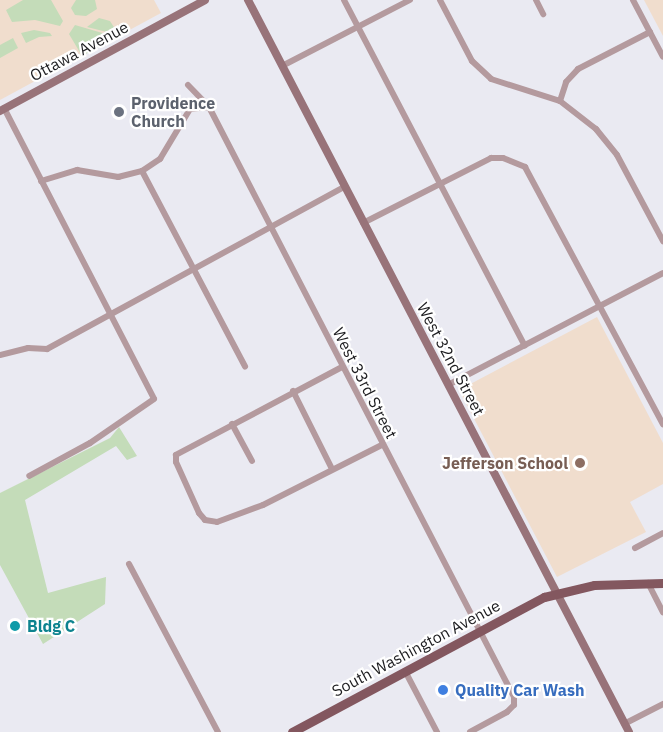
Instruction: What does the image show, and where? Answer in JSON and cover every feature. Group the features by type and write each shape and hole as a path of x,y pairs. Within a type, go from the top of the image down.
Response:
{"main road":[{"name":"South Washington Avenue","path":"292,732 555,593 594,585 663,583"}],"street":[{"name":"Ottawa Avenue","path":"2,110 205,0"},
{"name":"West 32nd Street","path":"248,0 626,728"},
{"path":"344,0 525,346"},
{"path":"282,66 410,0"},
{"path":"440,0 472,61 491,79 560,100 590,122 617,155 663,241"},
{"path":"536,0 543,14"},
{"path":"633,0 663,57"},
{"path":"560,100 567,82 578,69 650,32"},
{"name":"West 33rd Street","path":"188,85 209,108 514,697 514,705 507,712 470,732"},
{"path":"41,181 77,170 118,177 142,171 160,159 190,109 204,105 209,108"},
{"path":"2,110 154,399 90,442 29,476"},
{"path":"363,223 491,158 516,162 531,172 663,424"},
{"path":"142,171 245,366"},
{"path":"0,355 28,348 47,349 344,187"},
{"path":"448,386 663,273"},
{"path":"342,367 175,456 205,520 217,522 263,505 382,445"},
{"path":"293,392 332,469"},
{"path":"232,424 252,461"},
{"path":"635,548 663,533"},
{"path":"129,564 218,732"},
{"path":"648,583 663,612"},
{"path":"405,671 437,732"},
{"path":"626,728 663,704"}],"shaded area":[{"path":"0,0 154,0 161,13 0,100"},
{"path":"644,0 663,0 663,36"},
{"name":"Jefferson School","path":"597,317 663,443 663,484 630,502 646,532 557,577 459,390"}],"green space":[{"path":"23,0 51,0 63,21 60,26 35,20 12,22 6,10"},
{"path":"76,0 95,0 97,9 86,16 75,15 71,8"},
{"path":"99,18 110,21 119,35 87,27"},
{"path":"75,25 116,37 82,56 69,34"},
{"path":"34,30 50,33 52,36 39,37 26,43 21,33"},
{"path":"13,38 18,48 0,58 0,45"},
{"path":"119,427 137,456 127,460 116,446 25,500 48,593 106,577 105,604 43,644 0,565 0,493 110,438"}],"place":[{"name":"Providence Church","path":"119,112"},
{"name":"Jefferson School","path":"580,463"},
{"name":"Bldg C","path":"15,626"},
{"name":"Quality Car Wash","path":"443,690"}]}
